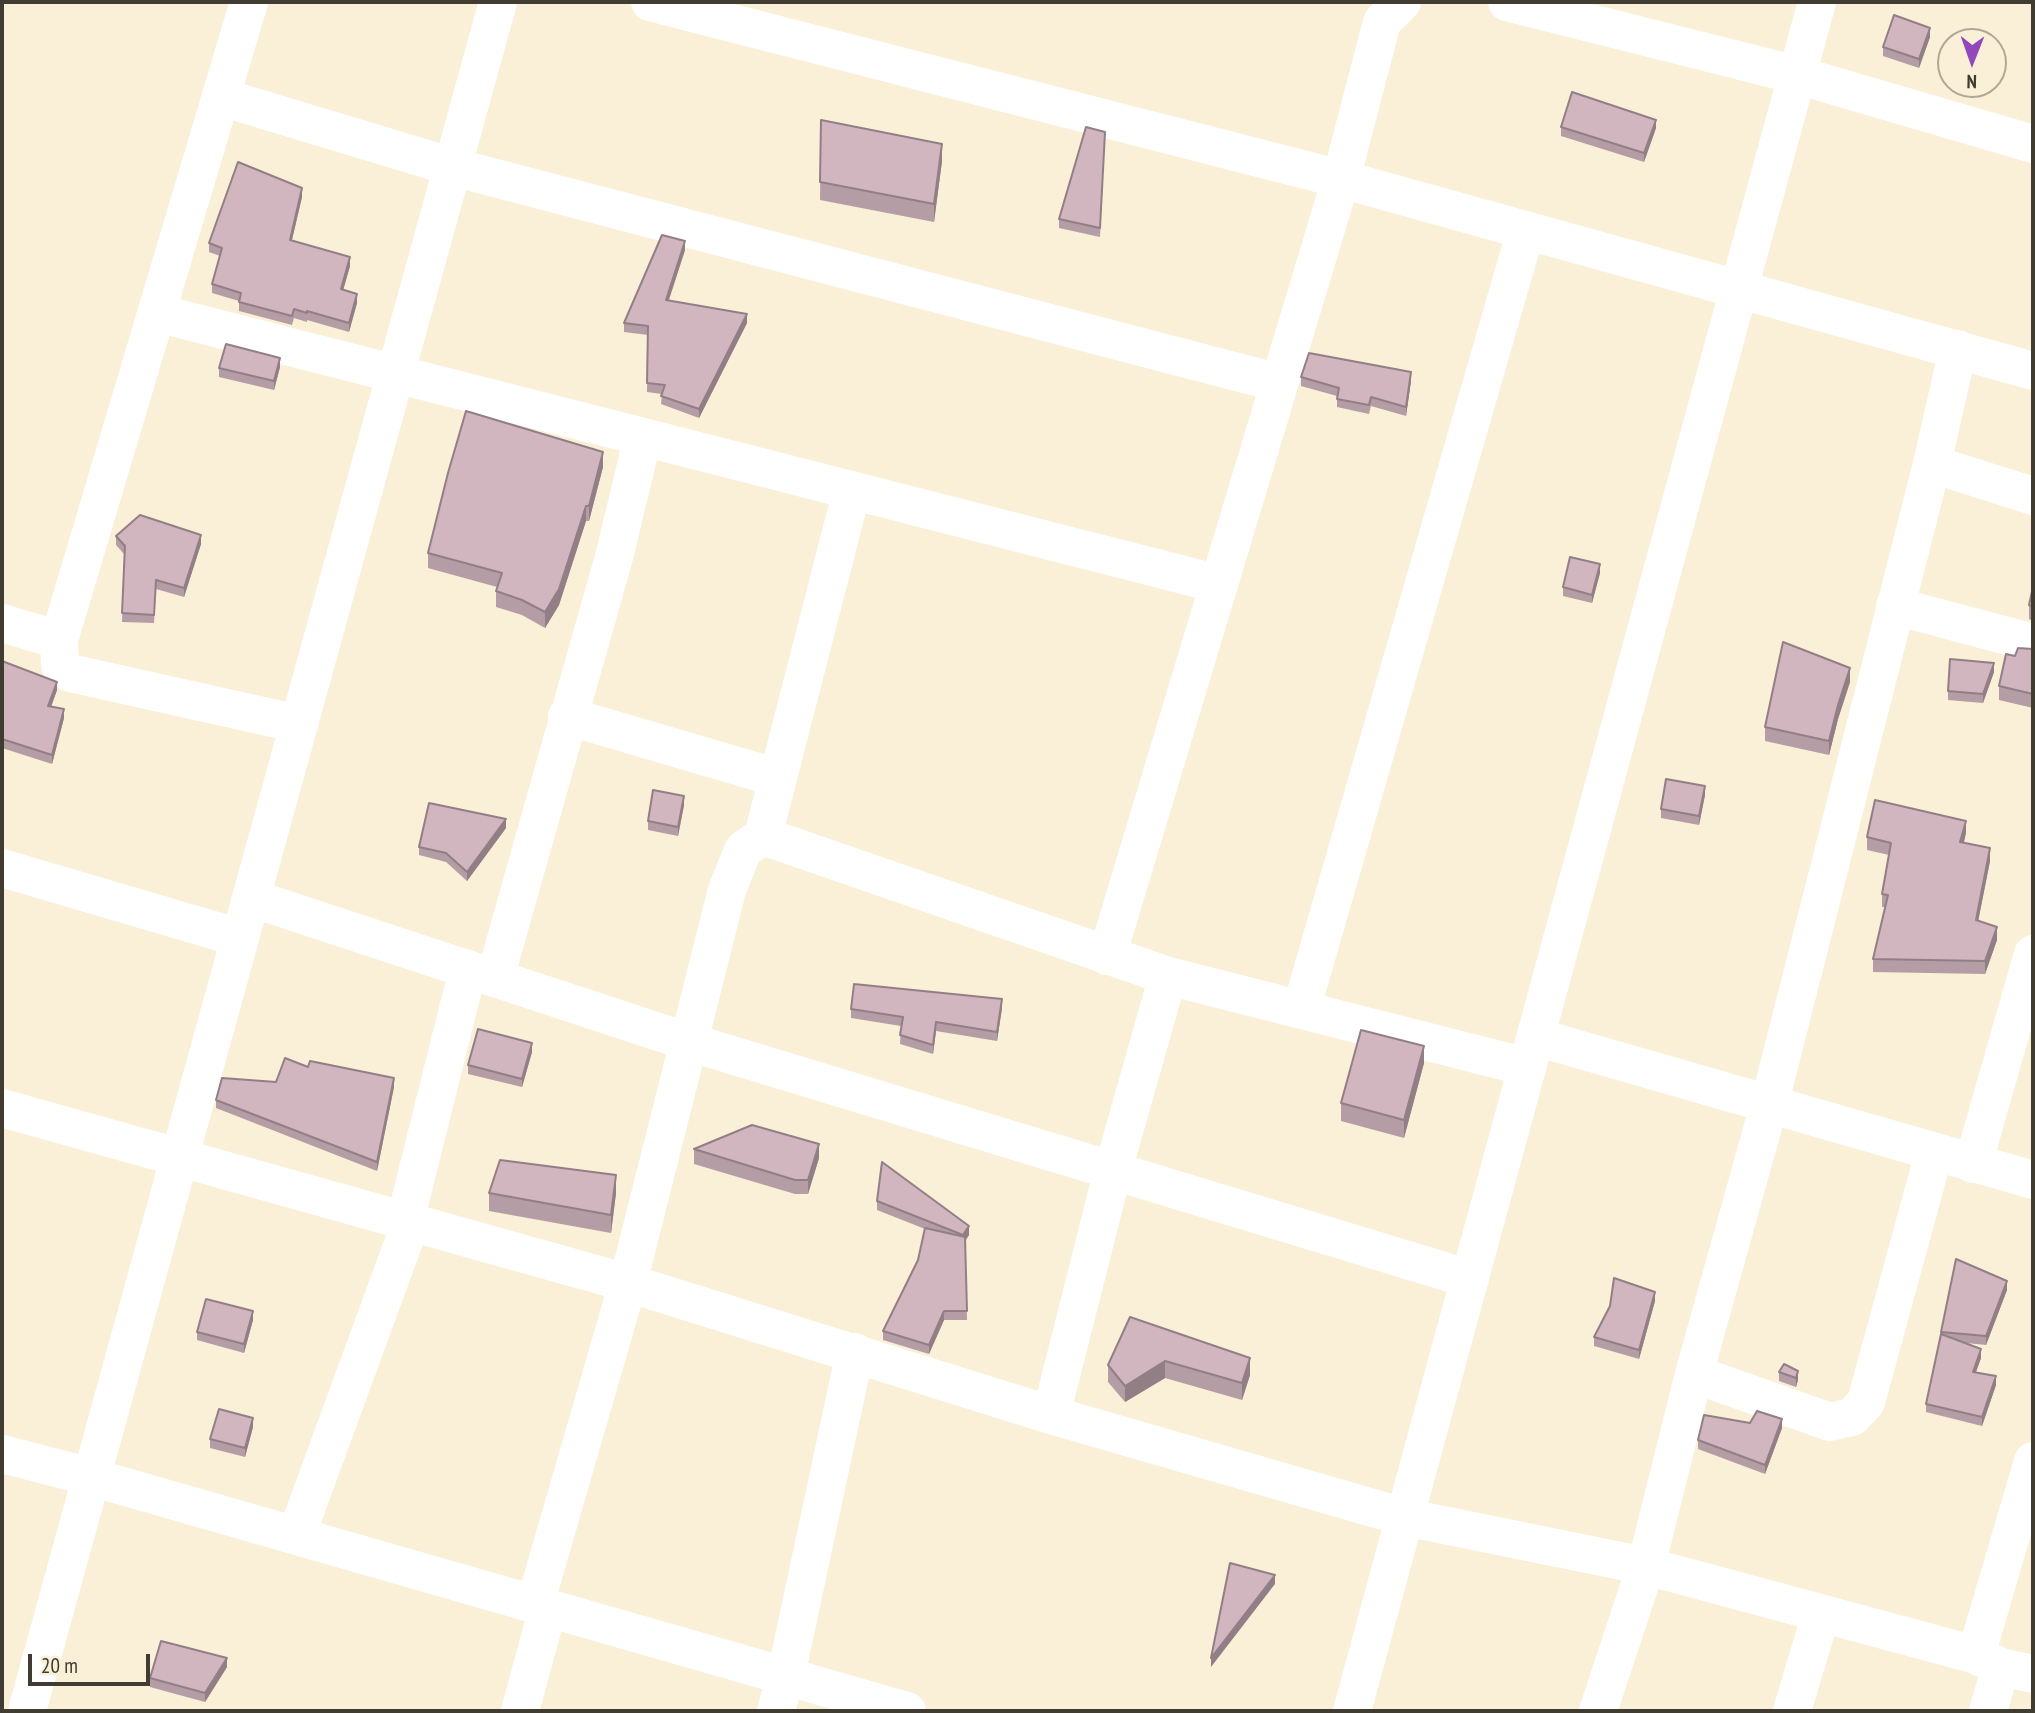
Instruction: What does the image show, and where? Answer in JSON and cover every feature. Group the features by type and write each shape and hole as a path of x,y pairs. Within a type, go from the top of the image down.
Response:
{"street":[{"path":"249,2 59,640 60,665 70,673 299,724"},
{"path":"27,1711 498,2"},
{"path":"650,2 1341,179 2033,371"},
{"path":"1107,956 1341,179 1382,22 1399,2"},
{"path":"1507,2 1797,75 2033,144"},
{"path":"1352,1711 1816,2"},
{"path":"221,97 453,167 1279,383"},
{"path":"1301,1010 1526,230"},
{"path":"157,313 1219,584"},
{"path":"1598,1711 1646,1566 1694,1374 1769,1105 1932,464 1958,349"},
{"path":"296,1536 408,1221 481,973 567,716 614,557 643,437"},
{"path":"1932,464 2033,496"},
{"path":"520,1711 542,1606 628,1283 727,890 743,850 763,836 852,490"},
{"path":"1895,606 2033,643"},
{"path":"2,623 59,640"},
{"path":"567,716 778,778"},
{"path":"763,836 1168,976 1301,1010 1531,1052 1769,1105 2033,1180"},
{"path":"2,868 240,938"},
{"path":"251,898 689,1042 1470,1279"},
{"path":"1973,1164 2033,954"},
{"path":"1051,1415 1113,1170 1168,976"},
{"path":"2,1108 628,1283 1051,1415 1404,1517 1646,1566 2003,1665"},
{"path":"1694,1374 1830,1422 1852,1416 1866,1402 1934,1153"},
{"path":"776,1711 855,1352"},
{"path":"2,1454 907,1711"},
{"path":"1988,1711 2003,1665 2033,1461"},
{"path":"1792,1711 1821,1614"}],"building":[{"path":"1894,15 1930,28 1919,59 1883,47"},
{"path":"1572,92 1656,120 1644,153 1561,127"},
{"path":"821,120 942,144 934,204 820,182"},
{"path":"1086,127 1105,132 1100,228 1059,219"},
{"path":"238,162 302,188 290,240 350,257 341,289 357,294 349,323 307,311 294,309 292,316 239,302 241,293 212,284 222,248 209,243"},
{"path":"662,235 685,241 666,300 747,314 699,409 661,396 665,385 647,383 648,326 624,323"},
{"path":"226,344 280,358 274,381 219,368"},
{"path":"1309,353 1411,372 1406,407 1371,397 1369,405 1337,399 1339,388 1301,377"},
{"path":"466,411 603,452 589,506 586,506 559,589 545,612 496,591 502,573 428,553"},
{"path":"140,515 201,535 184,588 156,580 154,615 122,613 125,546 116,536"},
{"path":"1570,557 1600,564 1592,595 1563,587"},
{"path":"2033,587 2033,607 2029,605"},
{"path":"1783,642 1850,668 1829,741 1765,727"},
{"path":"2018,648 2033,649 2033,694 1999,686 2006,654 2015,656"},
{"path":"1950,659 1994,663 1983,694 1948,691"},
{"path":"2,661 57,682 48,706 64,709 52,755 2,739"},
{"path":"1666,779 1705,786 1699,816 1661,809"},
{"path":"653,790 684,796 678,827 648,821"},
{"path":"1875,800 1966,821 1960,842 1990,848 1976,920 1997,927 1985,961 1873,959 1888,895 1882,894 1891,843 1867,837"},
{"path":"429,803 506,819 467,872 446,853 419,847"},
{"path":"854,984 1002,999 997,1032 936,1022 933,1045 900,1035 903,1017 851,1009"},
{"path":"478,1029 532,1043 522,1079 468,1065"},
{"path":"1361,1030 1424,1046 1404,1120 1341,1103"},
{"path":"285,1058 308,1067 310,1061 394,1078 377,1162 216,1100 222,1078 276,1082"},
{"path":"752,1125 819,1144 808,1180 795,1180 694,1149"},
{"path":"500,1160 616,1175 611,1215 489,1193"},
{"path":"882,1162 969,1226 963,1235 877,1201"},
{"path":"925,1228 965,1237 967,1311 944,1311 929,1345 883,1331 918,1260"},
{"path":"1956,1259 2007,1281 1986,1336 1941,1332"},
{"path":"1614,1278 1655,1292 1639,1350 1594,1337 1610,1306"},
{"path":"206,1299 253,1311 244,1344 197,1332"},
{"path":"1130,1317 1250,1358 1242,1383 1165,1361 1125,1386 1108,1365"},
{"path":"1941,1334 1981,1349 1973,1372 1996,1376 1982,1417 1926,1404"},
{"path":"1784,1364 1798,1371 1796,1378 1779,1372"},
{"path":"219,1409 253,1418 245,1448 210,1439"},
{"path":"1757,1411 1782,1419 1765,1465 1698,1440 1704,1415 1750,1423"},
{"path":"1230,1563 1275,1575 1211,1658"},
{"path":"161,1641 227,1658 205,1693 150,1678"}]}
